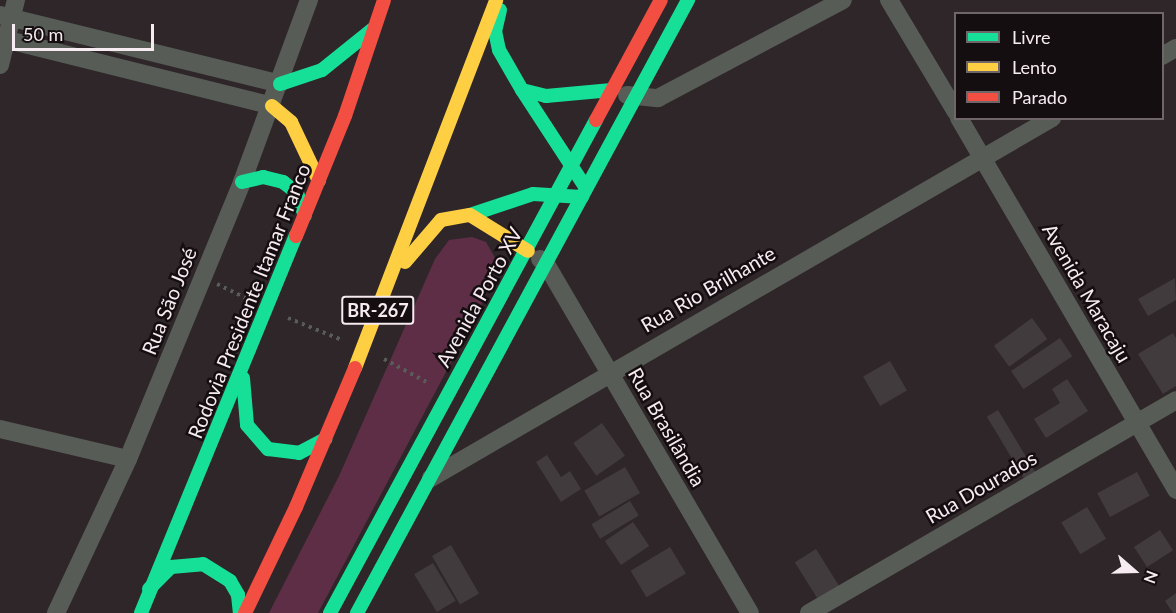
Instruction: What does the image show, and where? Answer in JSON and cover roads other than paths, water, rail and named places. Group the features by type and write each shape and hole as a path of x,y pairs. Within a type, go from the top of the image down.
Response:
{"main road":[{"name":"Rodovia Presidente Itamar Franco","path":"141,613 148,589 244,371 320,181 384,0"},
{"name":"BR-267","path":"243,613 325,439 363,349 496,0"},
{"path":"502,0 495,31 499,50 584,193"},
{"name":"Avenida Porto XV","path":"330,613 449,391 528,251 556,193 661,0"},
{"path":"357,613 688,0"},
{"path":"280,84 311,74 341,58 375,28"},
{"path":"522,90 546,96 612,90"},
{"path":"272,106 291,122 320,181"},
{"path":"242,182 263,177 283,182 297,194 305,216"},
{"path":"388,281 441,220 470,215 533,194 584,193"},
{"path":"470,215 528,251"},
{"path":"244,371 243,410 256,439 283,454 299,453 325,439"},
{"path":"148,589 171,567 203,564 230,581 238,595 243,613"}],"street":[{"path":"0,64 6,17 16,0"},
{"name":"Rua São José","path":"56,613 128,459 272,106 309,0"},
{"path":"612,90 635,98 658,98 843,0"},
{"path":"889,0 954,109"},
{"path":"6,17 280,84"},
{"path":"3,39 272,106"},
{"path":"156,77 162,55"},
{"name":"Avenida Maracaju","path":"960,120 1176,490"},
{"name":"Rua Rio Brilhante","path":"388,503 609,372 1048,120"},
{"path":"528,251 546,264"},
{"name":"Rua Brasilândia","path":"546,264 750,613"},
{"name":"Rua Dourados","path":"809,613 1176,400"},
{"path":"0,429 128,459"}]}
